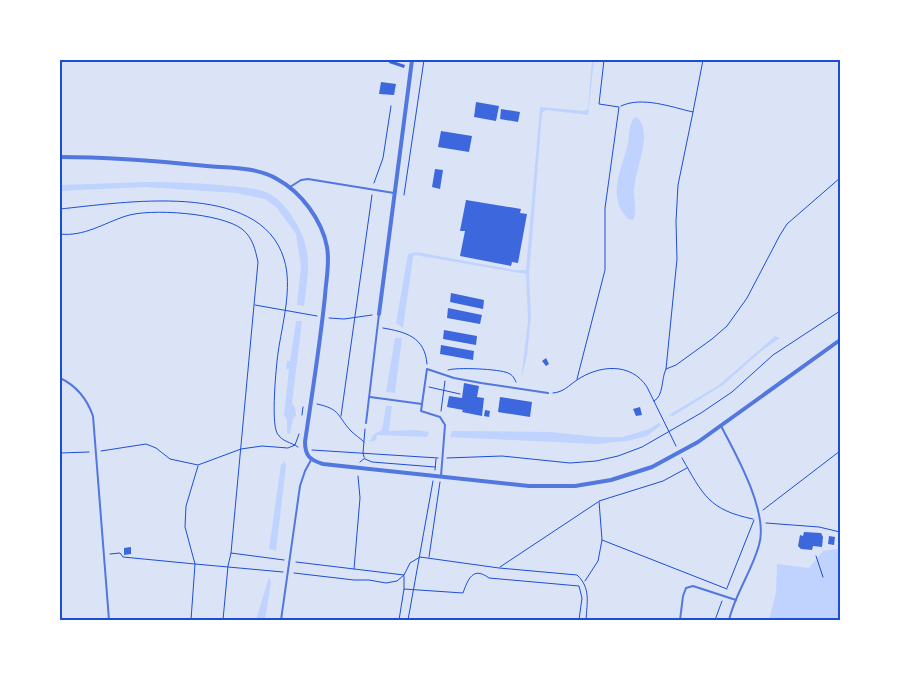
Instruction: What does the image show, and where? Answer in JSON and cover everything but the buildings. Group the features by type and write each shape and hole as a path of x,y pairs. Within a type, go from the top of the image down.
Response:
{"street":[{"path":"379,314 412,60"},
{"path":"60,157 153,161 252,170 277,178 290,187 310,208 319,223 328,248 328,259 323,317 305,448 307,456 311,460 323,464 529,486 552,487 594,484 652,468 698,442 840,340"}],"lane":[{"path":"290,187 301,180 308,179 395,193"},
{"path":"366,423 379,314"},
{"path":"441,476 446,425 440,417 421,411 427,369 481,384 548,393"},
{"path":"60,378 74,387 88,403 93,416 110,620"},
{"path":"369,397 422,404"},
{"path":"720,426 740,460 752,491 760,524 760,543 729,620"},
{"path":"282,620 300,486 311,460"},
{"path":"680,620 686,588 693,586 736,600"}],"path":[{"path":"404,195 424,60"},
{"path":"604,60 599,104 620,107 629,102 659,104 692,112"},
{"path":"654,402 661,394 662,376 666,369 678,259 676,221 678,186 703,60"},
{"path":"341,416 372,190 383,158 392,106"},
{"path":"577,380 605,270 605,208 620,107"},
{"path":"666,369 676,365 712,340 727,326 740,309 780,235 788,224 840,178"},
{"path":"60,210 154,200 212,206 229,210 245,215 262,226 277,243 284,258 287,274 287,293 274,398 276,429 281,438 298,447 329,452 442,459 502,456 552,462 596,461 618,456 642,447 669,432 732,392 773,355 840,311"},
{"path":"60,234 85,232 127,215 150,211 200,215 230,222 242,229 253,242 258,262 231,553 222,620"},
{"path":"377,327 399,331 416,339 423,346 427,369"},
{"path":"548,393 565,390 577,380 596,370 607,368 633,373 642,379 669,432"},
{"path":"440,417 445,375 451,369 501,370 512,375 518,384"},
{"path":"424,386 460,394"},
{"path":"302,415 304,404 328,406 337,412 351,431 364,442"},
{"path":"364,458 366,423"},
{"path":"60,454 146,444 156,448 170,459 198,465 241,449 262,446 288,448 295,445 300,430"},
{"path":"602,540 727,588 754,519 840,451"},
{"path":"364,458 372,462 441,468"},
{"path":"354,569 360,498 358,468 361,460 364,458"},
{"path":"408,620 436,458"},
{"path":"191,620 195,564 185,528 186,506 198,465"},
{"path":"499,568 599,501 663,481 688,468 701,492 713,504 736,515 754,519"},
{"path":"429,558 441,476"},
{"path":"584,582 598,561 602,540 599,501"},
{"path":"760,524 797,524 840,532"},
{"path":"104,554 120,553 123,557 386,583 397,581 404,575 410,563 420,556 499,568 577,575 584,582 587,593 586,620"},
{"path":"231,553 404,575"},
{"path":"816,556 823,576"},
{"path":"404,589 463,593 467,580 474,574 481,573 489,578 579,586 582,598 579,620"},
{"path":"399,620 404,589 404,575"},
{"path":"715,620 724,596"}],"shaded area":[{"path":"60,60 840,60 840,620 60,620"}],"water":[{"path":"592,60 594,60 588,115 546,110 542,113 529,276 531,317 527,355 521,380 528,321 526,274 415,255 413,257 403,328 396,323 408,254 416,252 515,270 526,270 540,107 585,111 588,109"},
{"path":"635,117 641,123 644,138 634,189 635,213 633,220 628,219 619,206 617,187 628,143 630,126"},
{"path":"146,182 198,183 244,187 264,191 275,197 288,210 305,244 308,266 304,306 297,305 301,266 296,234 277,208 265,199 236,193 145,187 60,191 60,185"},
{"path":"296,321 302,321 292,403 296,415 293,419 290,434 287,433 287,420 284,415 289,369 286,369 287,361 290,361"},
{"path":"775,336 780,338 760,352 723,385 673,416 669,415 719,385"},
{"path":"395,338 402,338 395,393 386,392"},
{"path":"386,406 392,406 389,431 415,430 429,432 427,437 377,435 376,440 369,442 374,434 382,430"},
{"path":"659,423 661,425 647,436 627,441 596,444 450,437 452,431 551,432 599,437 623,437 649,429"},
{"path":"285,461 276,551 269,549 281,465"},
{"path":"840,550 840,620 769,620 776,593 777,564 809,568 823,551"},
{"path":"269,577 271,582 265,620 256,620"}]}
